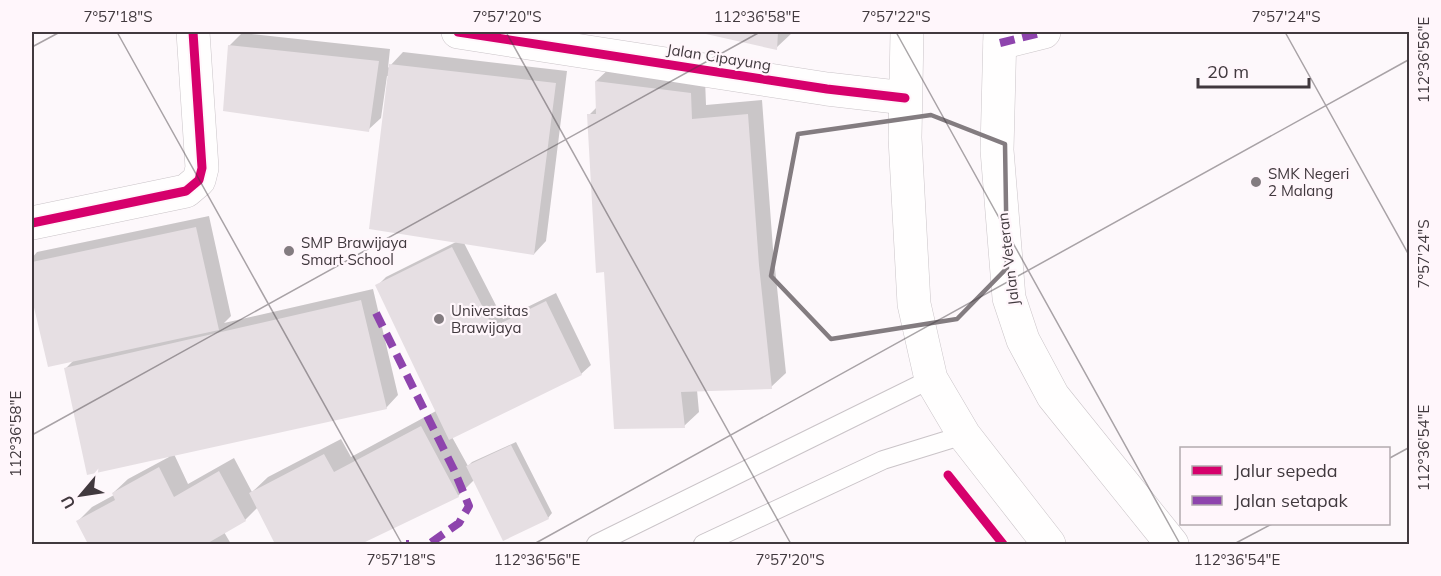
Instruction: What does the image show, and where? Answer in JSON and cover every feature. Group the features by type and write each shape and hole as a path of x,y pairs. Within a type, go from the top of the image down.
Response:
{"main road":[{"path":"32,223 186,191 199,180 202,168 193,32"},
{"name":"Jalan Cipayung","path":"458,32 827,89 906,98"},
{"path":"907,32 905,138 914,304 931,379 964,435 1049,544"},
{"path":"1000,37 1044,32"},
{"name":"Jalan Veteran","path":"1000,37 997,150 1009,298 1023,340 1053,396 1172,544"}],"lane":[{"path":"596,544 931,379"},
{"path":"703,544 883,460 964,435"}],"highlighted area":[{"path":"931,115 1005,144 1007,268 957,319 831,339 771,276 798,134"}],"building":[{"path":"697,32 778,32 777,50"},
{"path":"228,45 379,61 369,132 223,111"},
{"path":"389,64 556,83 534,255 369,229"},
{"path":"595,81 691,93 692,119 748,114 759,265 772,389 681,392 685,428 614,429 604,272 596,273 587,114 596,114"},
{"path":"196,227 219,330 48,367 32,299 32,262"},
{"path":"452,247 493,327 546,301 582,375 449,440 375,285"},
{"path":"361,300 387,409 87,475 64,368"},
{"path":"421,426 459,497 361,544 275,544 249,493 324,454 334,472"},
{"path":"511,445 549,519 503,541 466,466"},
{"path":"159,467 174,497 219,471 246,521 209,544 88,544 76,521 115,500 112,493"}],"marked path":[{"path":"1000,43 1044,32"},
{"path":"376,313 454,470 469,506 459,523 429,544"}],"cycle path":[{"path":"32,223 186,191 199,180 202,168 193,32"},
{"path":"458,32 827,89 905,98"},
{"path":"948,475 1003,544"}],"place":[{"name":"SMK Negeri 2 Malang","path":"1256,182"},
{"name":"SMP Brawijaya Smart School","path":"289,251"},
{"name":"Universitas Brawijaya","path":"439,319"}]}
